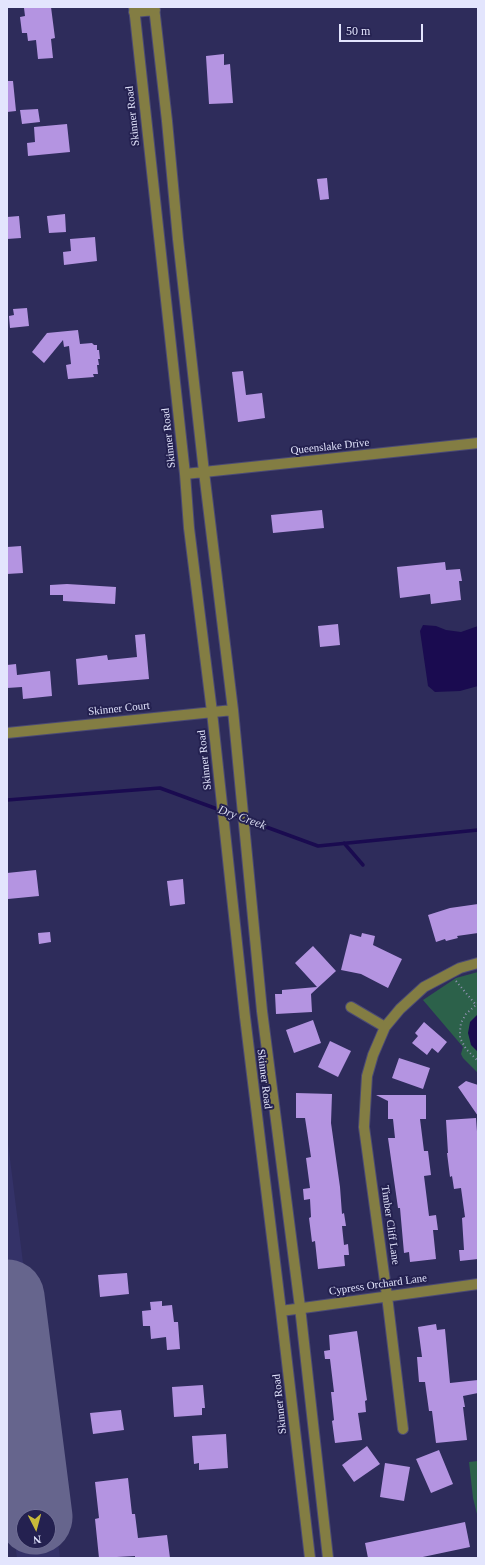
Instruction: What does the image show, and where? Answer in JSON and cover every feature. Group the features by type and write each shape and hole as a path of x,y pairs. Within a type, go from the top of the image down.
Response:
{"street":[{"path":"134,10 155,9"},
{"name":"Skinner Road","path":"155,9 178,239 233,710 262,1011 300,1308 328,1558"},
{"name":"Skinner Road","path":"134,10 185,474 189,528 225,825 245,1017 310,1558"},
{"name":"Queenslake Drive","path":"185,474 478,443"},
{"name":"Skinner Court","path":"7,733 233,710"},
{"name":"Timber Cliff Lane","path":"403,1430 364,1126 367,1076 373,1055 385,1027 411,998 424,987 449,973 478,963"},
{"path":"351,1007 385,1027"},
{"name":"Cypress Orchard Lane","path":"281,1311 478,1284"}],"path":[{"path":"449,973 477,1004 466,1014 461,1023 460,1038 466,1049 478,1061"}],"shaded area":[{"path":"423,625 436,626 446,630 461,632 478,626 478,686 460,691 435,692 428,686 420,631"},
{"path":"478,1014 478,1052 471,1045 468,1033 470,1022"},
{"path":"7,1135 54,1509 16,1509 16,1549 56,1549 56,1526 60,1558 17,1558 7,1485"}],"green space":[{"path":"478,972 478,1073 463,1058 461,1054 463,1047 423,1000 456,978"},
{"path":"478,1461 478,1518 473,1498 469,1462"}],"building":[{"path":"51,7 55,38 51,39 53,58 38,59 36,40 28,41 27,33 22,33 20,17 25,16 24,8"},
{"path":"224,54 224,65 230,64 233,103 209,104 206,56"},
{"path":"7,81 13,81 16,111 7,112"},
{"path":"38,109 40,122 22,124 20,110"},
{"path":"67,124 70,152 28,156 27,143 35,142 34,127"},
{"path":"327,178 329,199 320,200 317,179"},
{"path":"65,214 66,232 49,233 47,216"},
{"path":"19,216 21,238 7,239 7,217"},
{"path":"95,237 97,261 64,265 63,252 71,251 70,239"},
{"path":"27,308 29,326 10,328 9,316 14,315 13,309"},
{"path":"78,330 80,344 92,343 97,345 97,350 99,350 100,359 98,359 99,365 97,365 98,374 93,374 94,377 68,379 66,365 71,364 69,346 64,347 63,340 44,363 32,352 47,333"},
{"path":"243,371 246,395 262,393 265,418 238,422 232,372"},
{"path":"322,510 324,528 273,533 271,515"},
{"path":"21,546 23,573 7,574 7,547"},
{"path":"445,562 446,570 460,569 462,581 459,581 461,600 431,604 430,594 400,598 397,567"},
{"path":"67,584 116,587 115,604 63,601 63,595 50,595 50,585"},
{"path":"338,624 340,645 320,647 318,626"},
{"path":"145,634 149,679 78,685 76,659 107,655 108,660 137,657 135,635"},
{"path":"16,664 17,675 50,671 52,696 23,699 22,687 7,688 7,665"},
{"path":"36,870 39,896 8,899 7,873"},
{"path":"183,879 185,904 170,906 167,881"},
{"path":"478,904 478,933 457,936 458,938 446,941 445,939 436,942 428,915 450,908"},
{"path":"50,932 51,942 39,944 38,933"},
{"path":"362,933 375,936 373,945 402,959 388,988 361,974 341,970 350,934 361,937"},
{"path":"313,946 336,971 311,994 312,1012 276,1014 275,994 282,994 282,990 317,987 295,963"},
{"path":"313,1020 321,1043 294,1053 286,1030"},
{"path":"424,1022 447,1042 438,1053 432,1048 427,1055 412,1043 418,1036 415,1033"},
{"path":"330,1041 351,1051 338,1077 318,1067"},
{"path":"399,1058 430,1068 423,1089 392,1078"},
{"path":"466,1081 478,1085 478,1116 458,1087"},
{"path":"296,1093 332,1094 331,1123 340,1187 342,1214 344,1213 346,1226 342,1226 344,1245 348,1244 349,1255 344,1255 345,1266 318,1269 315,1241 312,1242 309,1218 311,1217 310,1199 304,1200 303,1189 310,1188 306,1158 311,1157 305,1118 296,1118"},
{"path":"376,1095 426,1095 426,1119 420,1119 424,1151 428,1151 431,1175 424,1176 429,1216 436,1215 438,1230 433,1230 436,1259 410,1262 409,1252 404,1253 400,1208 398,1208 388,1138 395,1138 393,1119 388,1119 388,1101"},
{"path":"476,1118 478,1145 478,1259 460,1261 459,1250 464,1250 462,1218 465,1217 461,1188 454,1189 452,1176 450,1177 447,1153 446,1120"},
{"path":"127,1273 129,1294 100,1297 98,1275"},
{"path":"162,1301 162,1306 172,1305 174,1322 178,1322 180,1349 167,1350 166,1337 151,1339 150,1326 143,1326 142,1311 151,1310 150,1302"},
{"path":"436,1324 437,1330 445,1329 450,1383 478,1380 478,1393 463,1396 467,1440 436,1443 432,1411 429,1411 425,1382 419,1382 417,1357 422,1357 418,1327"},
{"path":"357,1331 367,1400 365,1401 366,1412 358,1413 362,1440 335,1443 332,1421 334,1420 331,1392 334,1392 330,1359 325,1359 324,1351 330,1350 329,1335"},
{"path":"203,1385 205,1408 202,1408 202,1415 174,1417 172,1387"},
{"path":"121,1410 124,1430 93,1434 90,1413"},
{"path":"226,1434 228,1468 199,1470 199,1463 194,1464 192,1436"},
{"path":"367,1446 380,1464 354,1482 342,1465"},
{"path":"439,1450 453,1484 431,1493 416,1459"},
{"path":"385,1463 410,1467 404,1501 380,1497"},
{"path":"128,1478 132,1514 135,1514 138,1538 167,1535 170,1558 135,1558 135,1556 99,1558 95,1519 99,1518 95,1482"},
{"path":"465,1522 470,1547 418,1558 368,1558 365,1543"}],"waterway":[{"name":"Dry Creek","path":"7,800 160,788 318,846 478,830"},
{"path":"344,843 363,865"}],"runway":[{"path":"7,1297 34,1509"}]}
